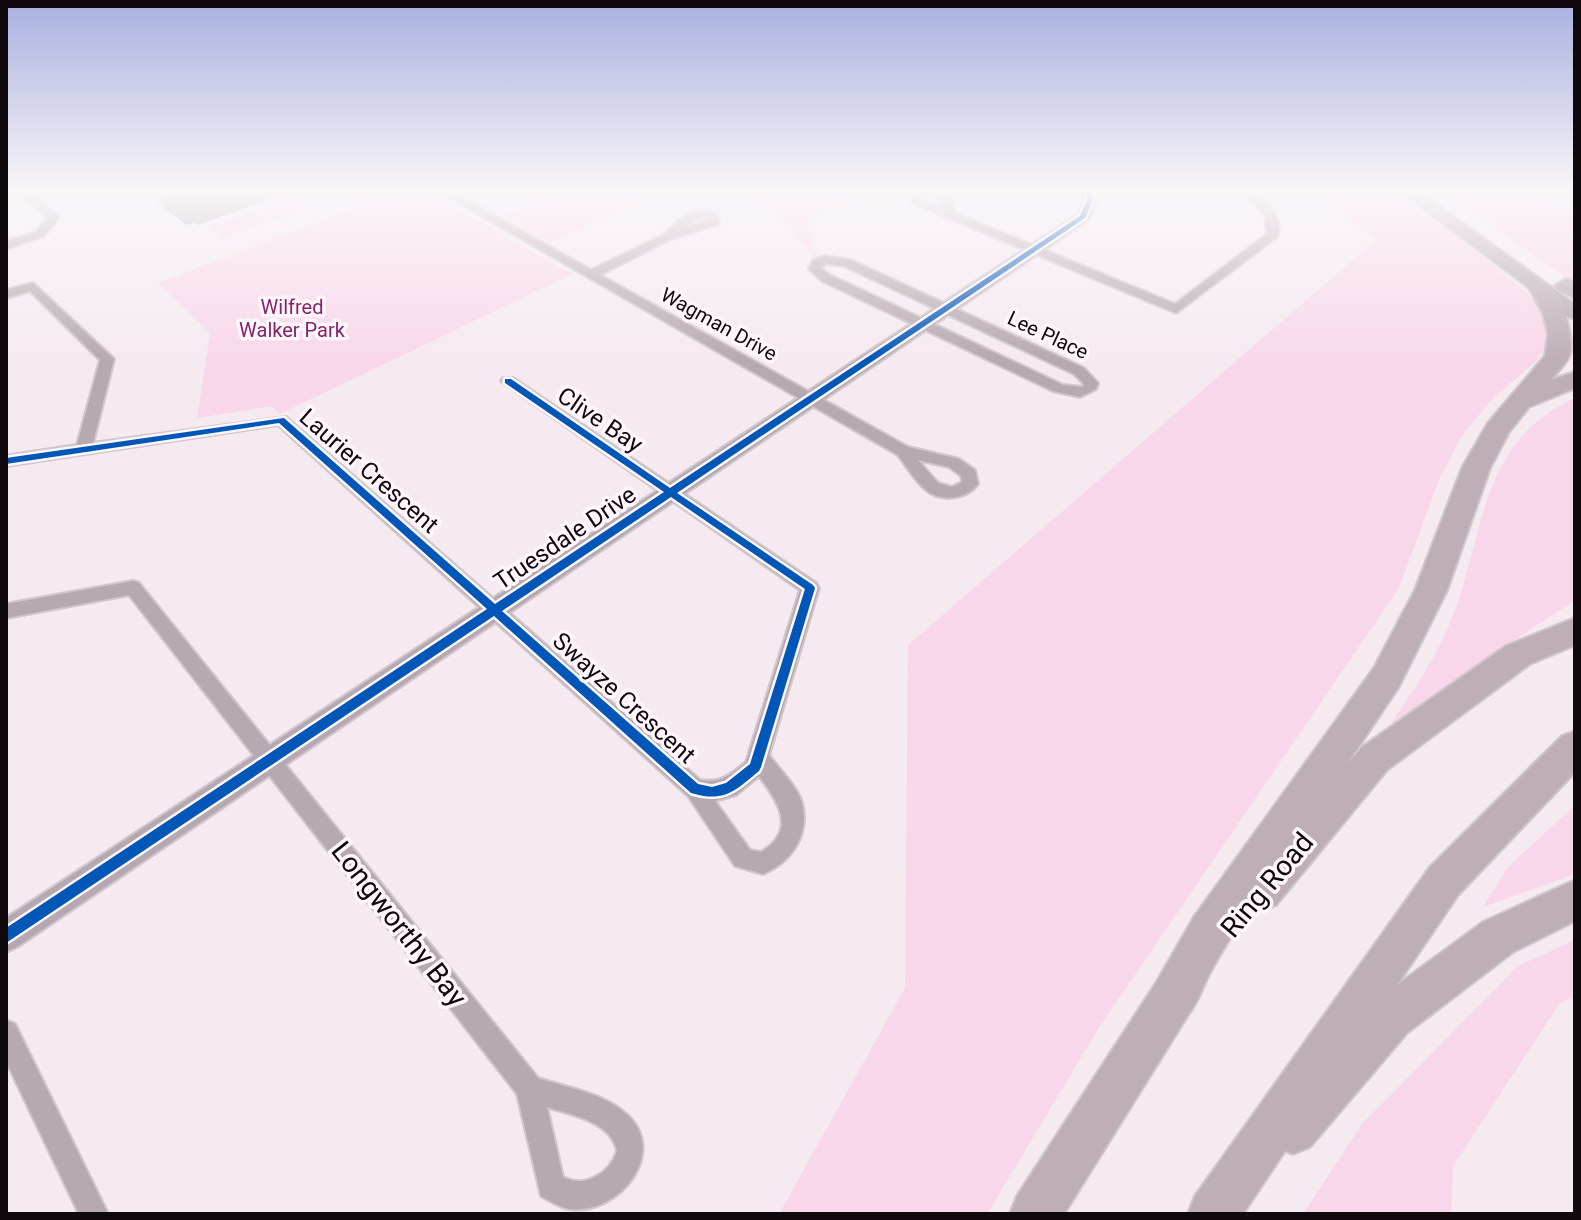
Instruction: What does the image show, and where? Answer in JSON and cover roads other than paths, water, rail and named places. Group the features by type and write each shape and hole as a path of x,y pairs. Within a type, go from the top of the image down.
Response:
{"highway":[{"path":"1172,999 1209,932 1297,810 1402,652 1431,590 1476,468 1497,429 1557,357 1560,334 1554,314 1540,288"},
{"path":"1518,402 1575,379"},
{"name":"Ring Road","path":"1035,1214 1172,999 1374,759 1518,655 1575,631"},
{"path":"1213,1214 1444,881 1575,747"},
{"path":"1220,1214 1391,1017 1498,937 1575,900"}],"main road":[{"path":"1484,247 1575,313"},
{"path":"1512,247 1572,290"}],"street":[{"name":"Wagman Drive","path":"543,247 903,451"},
{"path":"590,275 647,247"},
{"path":"1029,247 1176,309 1257,247"},
{"name":"Truesdale Drive","path":"6,936 1037,247"},
{"path":"924,324 826,278 815,269 817,263 825,260 847,263 945,310"},
{"path":"6,294 33,287 107,359 84,449"},
{"name":"Lee Place","path":"924,324 1058,388 1080,393 1089,389 1091,383 1088,376 1079,371 945,310"},
{"name":"Clive Bay","path":"508,381 670,492"},
{"name":"Laurier Crescent","path":"6,461 281,420 495,609"},
{"name":"Swayze Crescent","path":"670,492 810,588 755,767 729,788 712,792 695,789"},
{"name":"Longworthy Bay","path":"6,611 133,588 529,1088 551,1186 558,1198 581,1209 594,1208 607,1201 619,1190 627,1175 630,1160 624,1130 603,1115 529,1088"},
{"name":"Swayze Crescent","path":"495,609 695,789 743,859 763,863 778,854 793,831 791,803 758,757"},
{"path":"6,1033 94,1214"}],"park label":[{"name":"Wilfred Walker Park","path":"292,318"}]}
